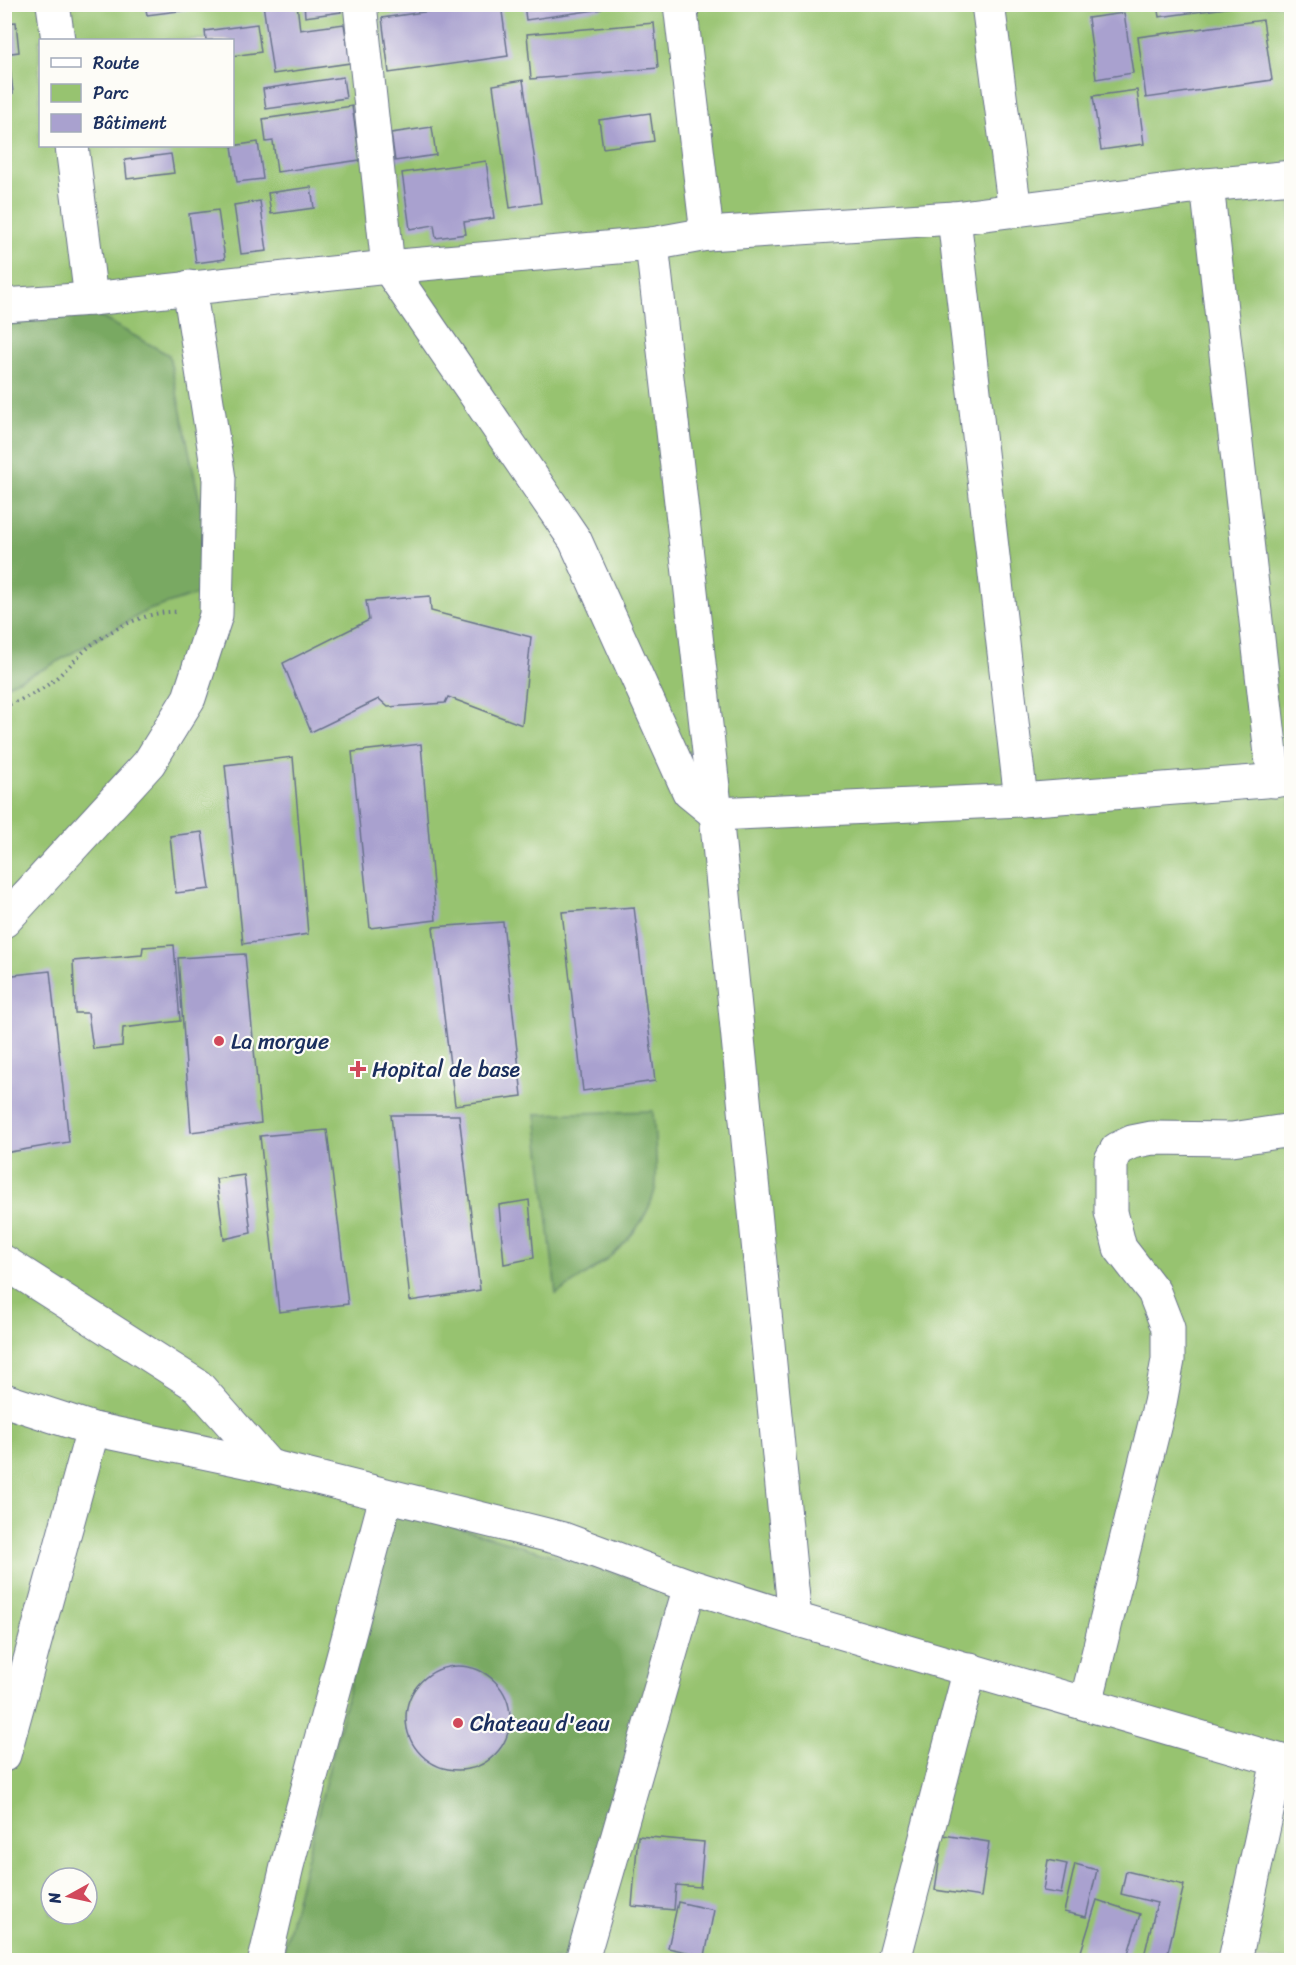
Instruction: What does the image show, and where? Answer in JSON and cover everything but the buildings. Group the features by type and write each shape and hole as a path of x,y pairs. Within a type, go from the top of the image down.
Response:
{"street":[{"path":"53,4 58,39"},
{"path":"360,4 388,267 574,540 689,792 716,814 1021,800 1283,780 1207,185"},
{"path":"680,4 707,234"},
{"path":"988,4 1015,211"},
{"path":"72,147 92,299"},
{"path":"4,305 92,299 388,267 652,244 707,234 954,218 1207,185 1292,177"},
{"path":"954,218 1021,800"},
{"path":"652,244 716,814 795,1619"},
{"path":"4,921 149,763 189,698 216,615 219,479 189,287"},
{"path":"1086,1704 1160,1403 1168,1360 1168,1328 1154,1292 1120,1248 1111,1212 1111,1160 1117,1149 1132,1142 1152,1138 1232,1139 1292,1130"},
{"path":"4,1262 198,1386 269,1466"},
{"path":"4,1400 93,1429 269,1466 386,1497 563,1539 690,1586 795,1619 1285,1762 1235,1960"},
{"path":"4,1755 93,1429"},
{"path":"265,1960 287,1866 386,1497"},
{"path":"582,1960 690,1586"},
{"path":"894,1960 970,1669"}],"path":[{"path":"4,706 26,698 48,685 98,640 128,624 164,611 216,615"}],"green space":[{"path":"5,5 1291,5 1291,1960 5,1960"},
{"path":"95,314 169,355 205,526 201,593 146,611 46,668 5,686 4,325"},
{"path":"653,1111 657,1173 655,1190 649,1208 640,1224 616,1251 587,1274 556,1294 536,1114"},
{"path":"394,1509 679,1592 571,1960 281,1960"}],"place":[{"name":"La morgue","path":"219,1041"},
{"name":"Hopital de base","path":"358,1069"},
{"name":"Chateau d'eau","path":"458,1723"}]}
